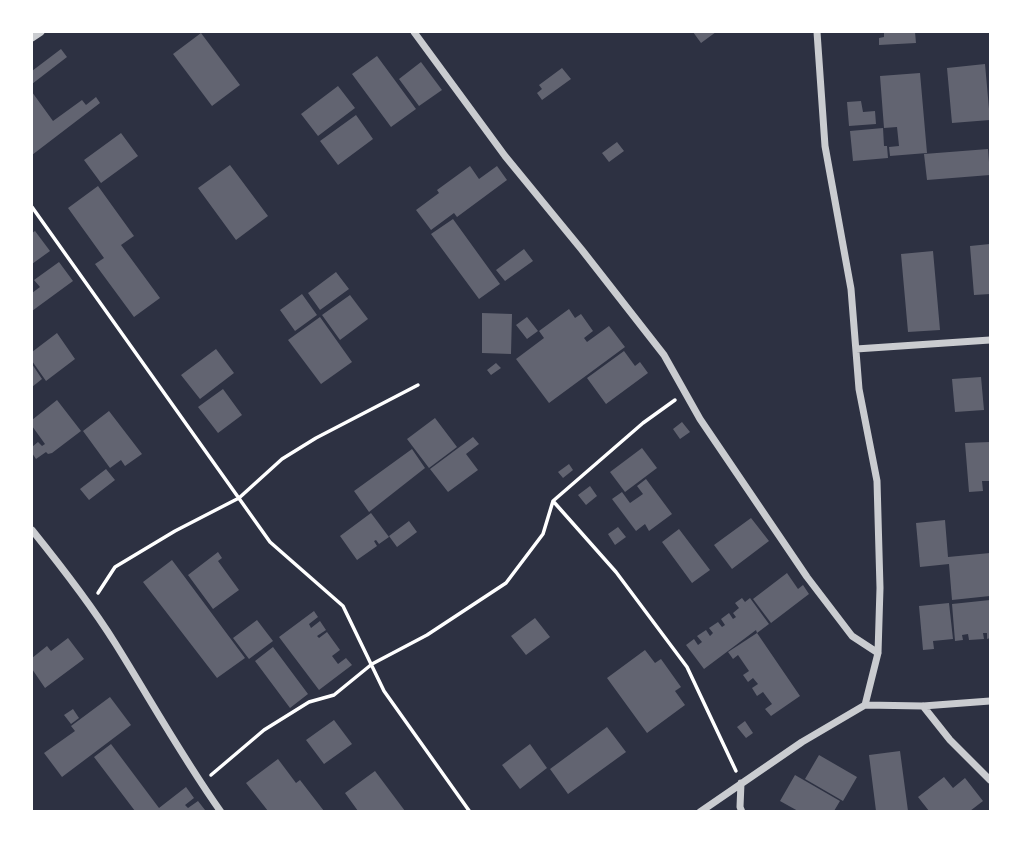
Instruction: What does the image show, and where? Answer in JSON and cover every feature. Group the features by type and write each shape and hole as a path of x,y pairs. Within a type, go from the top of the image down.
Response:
{"street":[{"path":"32,38 41,32"},
{"path":"414,32 505,156 664,355 700,419 807,577 852,635 878,653"},
{"path":"817,32 825,146 851,289 859,389 877,481 880,588 878,653 864,705"},
{"path":"856,349 990,340"},
{"path":"32,530 113,640 201,783 222,811"},
{"path":"699,811 802,742 864,705 923,706 990,701"},
{"path":"923,706 950,740 990,780"},
{"path":"741,783 742,811"}],"path":[{"path":"32,206 270,542 342,606 384,691 470,811"},
{"path":"90,607 115,567 175,531 239,498 282,459 316,438 418,385"},
{"path":"201,783 264,730 309,702 334,695 372,664 427,635 506,583 543,534 553,501 643,423 685,392"},
{"path":"553,501 616,572 687,667 741,783"}],"building":[{"path":"693,32 716,32 701,43"},
{"path":"884,32 915,32 916,43 879,45 879,38 884,37"},
{"path":"201,33 240,85 212,106 173,54"},
{"path":"61,49 67,57 32,84 32,71"},
{"path":"377,56 416,109 391,127 352,74"},
{"path":"421,62 442,90 419,106 399,79"},
{"path":"985,64 990,120 952,123 947,68"},
{"path":"562,68 571,79 542,100 537,93 542,89 539,85"},
{"path":"920,73 927,153 890,156 889,147 899,146 897,127 884,128 880,76"},
{"path":"338,86 355,108 318,136 301,114"},
{"path":"32,92 53,121 82,100 86,105 96,97 100,103 32,155"},
{"path":"861,101 863,112 875,111 876,124 849,126 847,102"},
{"path":"356,115 373,139 338,165 320,141"},
{"path":"883,128 888,158 853,161 850,131"},
{"path":"121,133 138,156 101,183 84,160"},
{"path":"617,142 624,151 609,162 602,153"},
{"path":"988,149 990,175 927,180 924,154"},
{"path":"230,165 268,216 236,240 198,188"},
{"path":"470,166 479,179 497,166 507,180 457,217 454,213 431,230 416,210 439,193 437,190"},
{"path":"98,186 134,236 121,245 160,298 134,317 95,264 104,258 68,208"},
{"path":"453,219 500,284 479,299 431,234"},
{"path":"35,231 50,251 32,264 32,233"},
{"path":"990,244 990,294 974,295 970,246"},
{"path":"524,249 533,261 505,281 496,270"},
{"path":"933,251 940,330 908,332 901,254"},
{"path":"59,262 73,281 32,311 32,293 40,287 34,280"},
{"path":"336,272 349,289 320,310 308,293"},
{"path":"302,294 317,315 295,331 280,310"},
{"path":"350,295 368,319 340,340 322,315"},
{"path":"569,309 575,318 581,314 593,331 584,338 587,342 609,326 625,347 549,403 516,359 544,338 539,331"},
{"path":"482,313 512,314 511,354 482,353"},
{"path":"320,317 352,362 321,384 288,340"},
{"path":"527,317 538,331 527,339 516,325"},
{"path":"57,333 75,359 46,381 32,361 32,352"},
{"path":"216,349 234,373 200,399 181,375"},
{"path":"624,351 635,366 640,362 648,373 606,404 587,378"},
{"path":"496,363 501,368 491,375 487,370"},
{"path":"32,364 42,379 32,387"},
{"path":"981,377 984,410 955,412 952,379"},
{"path":"223,389 242,415 218,433 198,407"},
{"path":"57,400 81,431 52,453 46,452 36,459 32,447 38,442 42,446 45,444 32,426 32,420"},
{"path":"109,411 142,454 125,466 121,460 110,468 83,431"},
{"path":"435,418 457,447 429,468 407,439"},
{"path":"682,422 690,432 680,439 673,429"},
{"path":"473,437 479,444 466,454 478,470 448,492 430,469"},
{"path":"990,442 990,481 982,481 983,491 969,492 965,443"},
{"path":"642,448 657,468 625,492 610,472"},
{"path":"412,449 425,468 369,512 354,491"},
{"path":"569,464 573,470 563,478 558,472"},
{"path":"106,469 115,480 89,500 80,489"},
{"path":"646,479 672,514 649,531 645,524 636,531 612,499 622,492 630,503 643,494 637,486"},
{"path":"590,486 597,496 586,505 578,495"},
{"path":"371,513 389,537 379,544 374,541 377,546 357,560 340,536"},
{"path":"751,518 769,541 732,569 714,545"},
{"path":"945,520 948,557 990,553 990,596 952,600 949,564 920,567 916,523"},
{"path":"409,521 417,532 397,547 389,536"},
{"path":"618,527 626,537 615,545 608,534"},
{"path":"679,529 710,570 692,583 662,542"},
{"path":"218,552 222,558 218,561 239,590 213,609 188,575"},
{"path":"172,560 245,658 217,678 143,582"},
{"path":"787,573 798,589 803,585 809,594 771,623 753,599"},
{"path":"742,598 745,602 750,598 769,624 757,633 756,630 704,669 686,645 694,639 698,645 702,642 697,636 706,630 710,636 713,633 709,628 718,622 722,627 725,625 721,619 729,613 733,619 736,617 733,613 739,608 735,603"},
{"path":"990,600 990,638 987,639 987,633 983,633 984,639 969,640 968,634 962,635 963,640 955,641 952,604"},
{"path":"949,603 953,639 933,641 934,649 923,650 919,606"},
{"path":"314,611 318,617 309,624 311,628 320,621 326,630 317,636 319,638 327,632 340,650 332,656 338,664 346,658 352,665 319,690 279,637"},
{"path":"535,618 550,637 526,655 511,636"},
{"path":"257,620 273,641 249,659 233,638"},
{"path":"757,633 800,696 771,716 765,709 772,704 763,692 757,696 752,688 758,684 753,678 748,682 743,675 749,671 738,655 733,659 728,652"},
{"path":"68,638 84,659 45,688 32,669 32,658 47,646 51,651"},
{"path":"273,647 308,694 290,708 255,661"},
{"path":"645,650 655,663 661,659 681,687 675,691 685,705 647,733 607,678"},
{"path":"110,697 131,725 62,777 44,753 75,731 71,726"},
{"path":"73,709 79,718 71,724 64,715"},
{"path":"334,720 352,744 324,764 306,740"},
{"path":"745,721 753,733 746,738 737,727"},
{"path":"607,727 626,752 568,794 550,769"},
{"path":"111,744 159,808 186,787 194,798 185,805 188,808 198,801 205,810 135,811 94,757"},
{"path":"530,744 547,768 520,789 502,765"},
{"path":"900,751 908,811 876,811 869,755"},
{"path":"819,755 857,777 843,801 805,779"},
{"path":"278,759 296,783 300,780 324,811 268,811 246,783"},
{"path":"375,771 405,811 358,811 345,793"},
{"path":"795,775 840,801 834,811 798,811 780,801"},
{"path":"944,777 953,788 965,778 983,801 970,811 929,811 918,797"}]}
